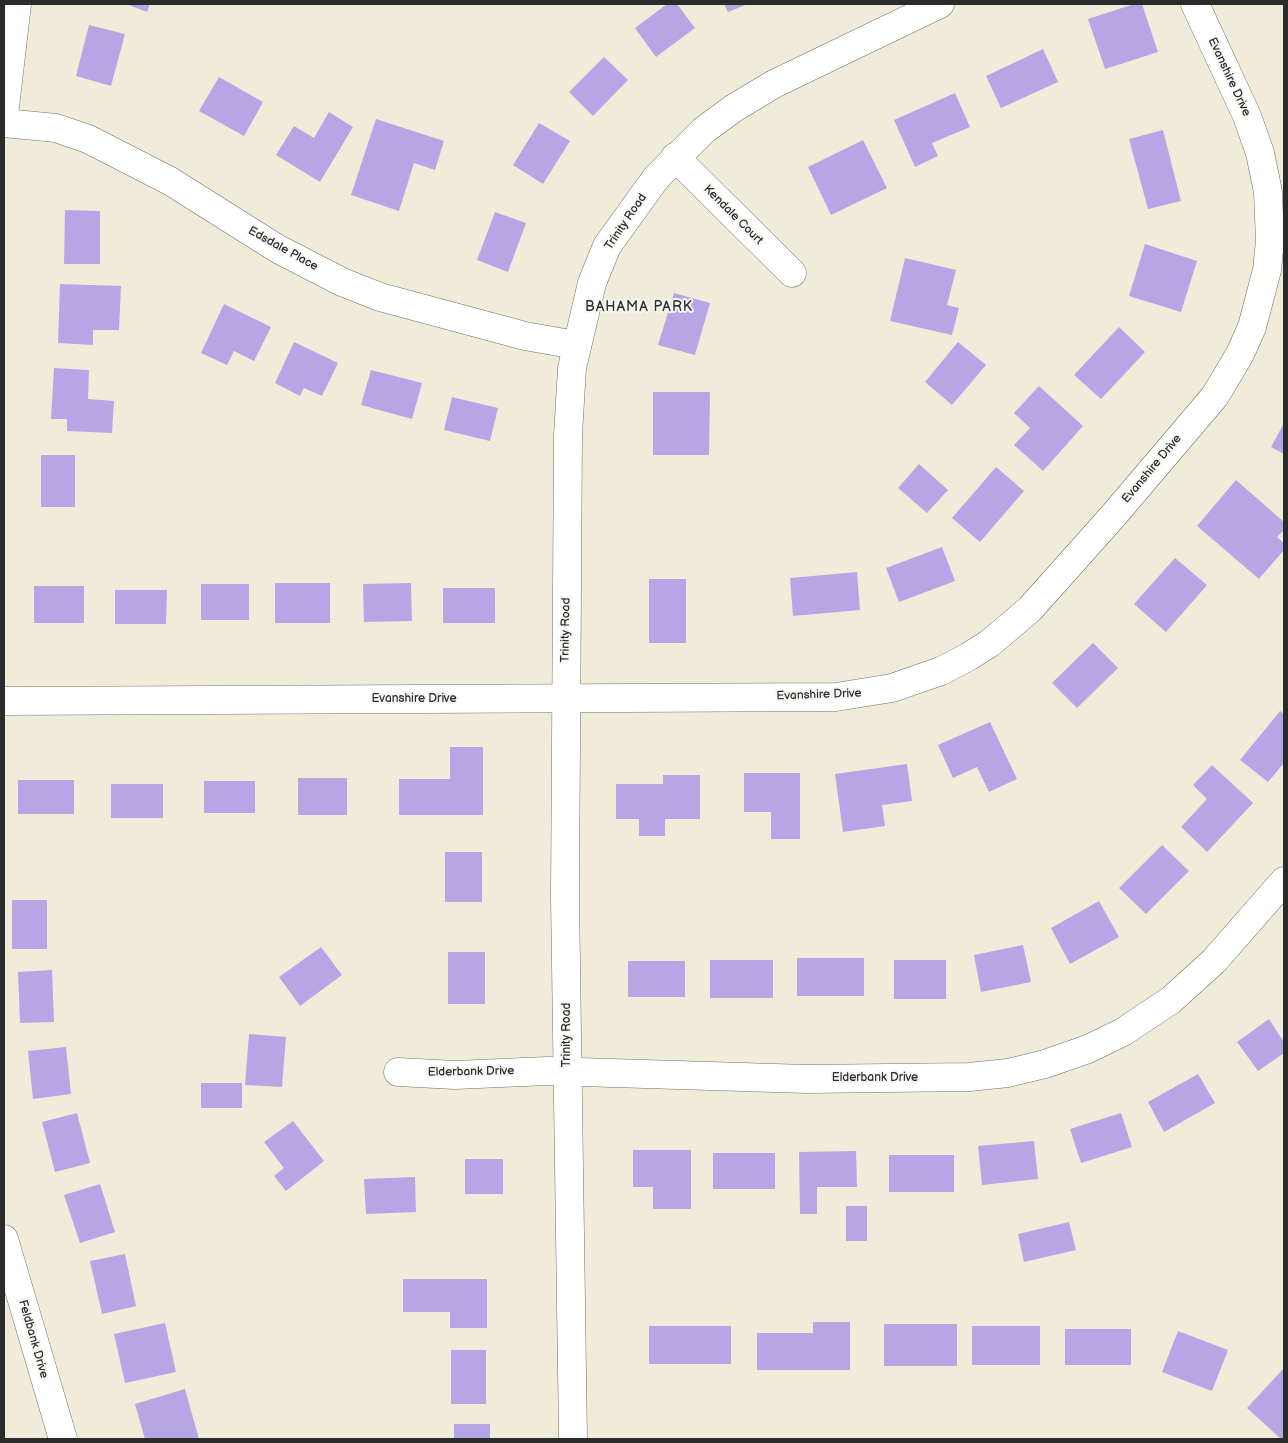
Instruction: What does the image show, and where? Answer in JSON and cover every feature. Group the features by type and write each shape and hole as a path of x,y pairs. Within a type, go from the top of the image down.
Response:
{"street":[{"path":"4,114 17,4"},
{"name":"Evanshire Drive","path":"4,701 836,697 867,694 892,688 941,671 968,657 990,643 1030,609 1215,396 1240,354 1261,299 1270,241 1268,192 1260,153 1247,116 1195,4"},
{"name":"Trinity Road","path":"573,1439 567,1072 566,698 568,435 572,368 576,345 592,283 608,246 656,178 675,157 704,130 734,108 774,84 932,5"},
{"name":"Edsdale Place","path":"4,123 56,128 88,139 170,181 278,249 342,282 380,297 525,336 576,345"},
{"name":"Kendale Court","path":"675,157 792,272"},
{"name":"Elderbank Drive","path":"398,1072 455,1075 567,1072 807,1079 969,1077 1008,1073 1045,1064 1088,1049 1123,1032 1171,1000 1214,961 1284,881"},
{"name":"Feldbank Drive","path":"4,1239 63,1439"}],"building":[{"path":"126,4 150,4 147,12"},
{"path":"667,4 677,4 695,28 656,57 635,28"},
{"path":"724,4 748,4 728,12"},
{"path":"1134,4 1142,4 1158,52 1105,69 1088,19"},
{"path":"89,25 125,34 111,86 76,76"},
{"path":"1043,49 1058,82 1001,108 986,76"},
{"path":"604,57 628,80 593,116 569,92"},
{"path":"219,77 263,102 244,136 199,111"},
{"path":"955,93 970,127 932,143 938,156 915,167 894,120"},
{"path":"329,112 353,127 320,182 276,155 294,126 314,138"},
{"path":"376,119 444,141 435,170 414,163 399,211 351,195"},
{"path":"539,123 570,141 543,184 513,165"},
{"path":"1163,130 1181,201 1148,209 1129,139"},
{"path":"863,140 887,188 831,215 808,167"},
{"path":"65,210 100,211 100,264 64,264"},
{"path":"495,212 526,223 508,272 477,260"},
{"path":"1145,244 1197,261 1181,312 1129,296"},
{"path":"905,258 956,270 947,305 959,308 952,335 890,321"},
{"path":"60,284 121,286 119,330 93,330 93,345 58,343"},
{"path":"674,293 710,303 695,355 658,345"},
{"path":"224,304 271,327 254,361 234,351 227,365 201,353"},
{"path":"1119,327 1145,352 1101,399 1074,375"},
{"path":"294,342 338,363 322,396 304,388 300,396 275,383"},
{"path":"958,342 986,365 952,405 925,382"},
{"path":"54,368 89,370 88,399 114,401 112,433 67,431 67,419 51,419"},
{"path":"371,370 422,383 412,419 361,405"},
{"path":"1039,386 1083,426 1043,471 1014,445 1030,428 1014,413"},
{"path":"653,392 710,392 709,455 653,455"},
{"path":"452,397 498,408 490,441 444,430"},
{"path":"1284,423 1284,454 1271,447"},
{"path":"41,455 75,455 75,507 41,507"},
{"path":"919,464 948,490 927,513 898,488"},
{"path":"996,467 1024,491 980,542 952,518"},
{"path":"1236,480 1284,522 1284,530 1277,537 1284,543 1284,550 1259,579 1197,526"},
{"path":"942,547 955,581 899,602 886,568"},
{"path":"1175,558 1207,585 1166,632 1134,604"},
{"path":"857,572 860,610 793,616 790,578"},
{"path":"649,579 686,579 686,643 649,643"},
{"path":"275,583 330,583 330,623 275,623"},
{"path":"411,583 412,621 364,622 363,584"},
{"path":"201,584 249,584 249,620 201,620"},
{"path":"34,586 84,586 84,623 34,623"},
{"path":"443,588 495,588 495,623 443,623"},
{"path":"115,590 167,590 166,624 115,624"},
{"path":"1093,643 1118,668 1077,708 1052,683"},
{"path":"1280,711 1284,714 1284,763 1268,782 1240,760"},
{"path":"990,722 1017,779 989,792 977,767 953,778 938,745"},
{"path":"450,747 483,747 483,815 399,815 399,779 450,779"},
{"path":"907,764 912,801 882,805 885,826 843,832 835,774"},
{"path":"1212,765 1253,803 1207,852 1181,827 1207,799 1193,785"},
{"path":"744,773 800,773 800,839 771,839 771,812 744,812"},
{"path":"663,775 700,775 700,819 665,819 665,836 639,836 639,819 616,819 616,784 663,784"},
{"path":"298,778 347,778 347,815 298,815"},
{"path":"18,780 74,780 74,814 18,814"},
{"path":"204,781 255,781 255,813 204,813"},
{"path":"111,784 163,784 163,818 111,818"},
{"path":"1162,845 1189,871 1146,914 1119,888"},
{"path":"445,852 482,852 482,902 445,902"},
{"path":"12,900 47,900 47,949 12,949"},
{"path":"1099,901 1119,937 1070,964 1051,928"},
{"path":"1023,945 1031,982 981,992 974,955"},
{"path":"321,947 342,975 300,1006 279,977"},
{"path":"448,952 485,952 485,1004 448,1004"},
{"path":"797,958 864,958 864,996 797,996"},
{"path":"710,960 773,960 773,998 710,998"},
{"path":"894,960 946,960 946,999 894,999"},
{"path":"628,961 685,961 685,997 628,997"},
{"path":"52,970 54,1022 20,1023 18,972"},
{"path":"1269,1019 1284,1042 1284,1053 1258,1071 1237,1042"},
{"path":"249,1034 286,1037 282,1087 245,1085"},
{"path":"66,1047 71,1094 33,1099 28,1051"},
{"path":"1198,1074 1215,1103 1164,1132 1148,1102"},
{"path":"201,1083 242,1083 242,1108 201,1108"},
{"path":"77,1113 90,1163 55,1172 42,1122"},
{"path":"1121,1113 1132,1147 1081,1163 1070,1129"},
{"path":"293,1121 324,1161 286,1191 274,1176 284,1168 264,1142"},
{"path":"1034,1141 1038,1179 982,1185 978,1146"},
{"path":"633,1150 691,1150 691,1209 653,1209 653,1187 633,1187"},
{"path":"856,1151 857,1187 817,1187 817,1214 800,1214 799,1152"},
{"path":"713,1153 775,1153 775,1189 713,1189"},
{"path":"889,1155 954,1155 954,1192 889,1192"},
{"path":"465,1159 503,1159 503,1194 465,1194"},
{"path":"415,1177 416,1212 366,1214 364,1179"},
{"path":"100,1184 115,1232 80,1243 64,1195"},
{"path":"846,1206 867,1206 867,1241 846,1241"},
{"path":"1069,1222 1076,1250 1024,1262 1018,1234"},
{"path":"125,1254 136,1306 102,1314 90,1261"},
{"path":"403,1279 487,1279 487,1328 450,1328 450,1312 403,1312"},
{"path":"813,1322 850,1322 850,1370 757,1370 757,1333 813,1333"},
{"path":"165,1323 176,1372 125,1383 114,1334"},
{"path":"884,1324 957,1324 957,1366 884,1366"},
{"path":"649,1326 731,1326 731,1364 649,1364"},
{"path":"972,1326 1040,1326 1040,1365 972,1365"},
{"path":"1065,1329 1131,1329 1131,1365 1065,1365"},
{"path":"1178,1331 1228,1350 1212,1391 1162,1372"},
{"path":"451,1350 486,1350 486,1404 451,1404"},
{"path":"1284,1368 1284,1439 1281,1439 1247,1408"},
{"path":"185,1389 199,1439 145,1439 135,1404"},
{"path":"454,1424 490,1424 490,1439 454,1439"}],"district":[{"name":"BAHAMA PARK","path":"639,307"}]}
